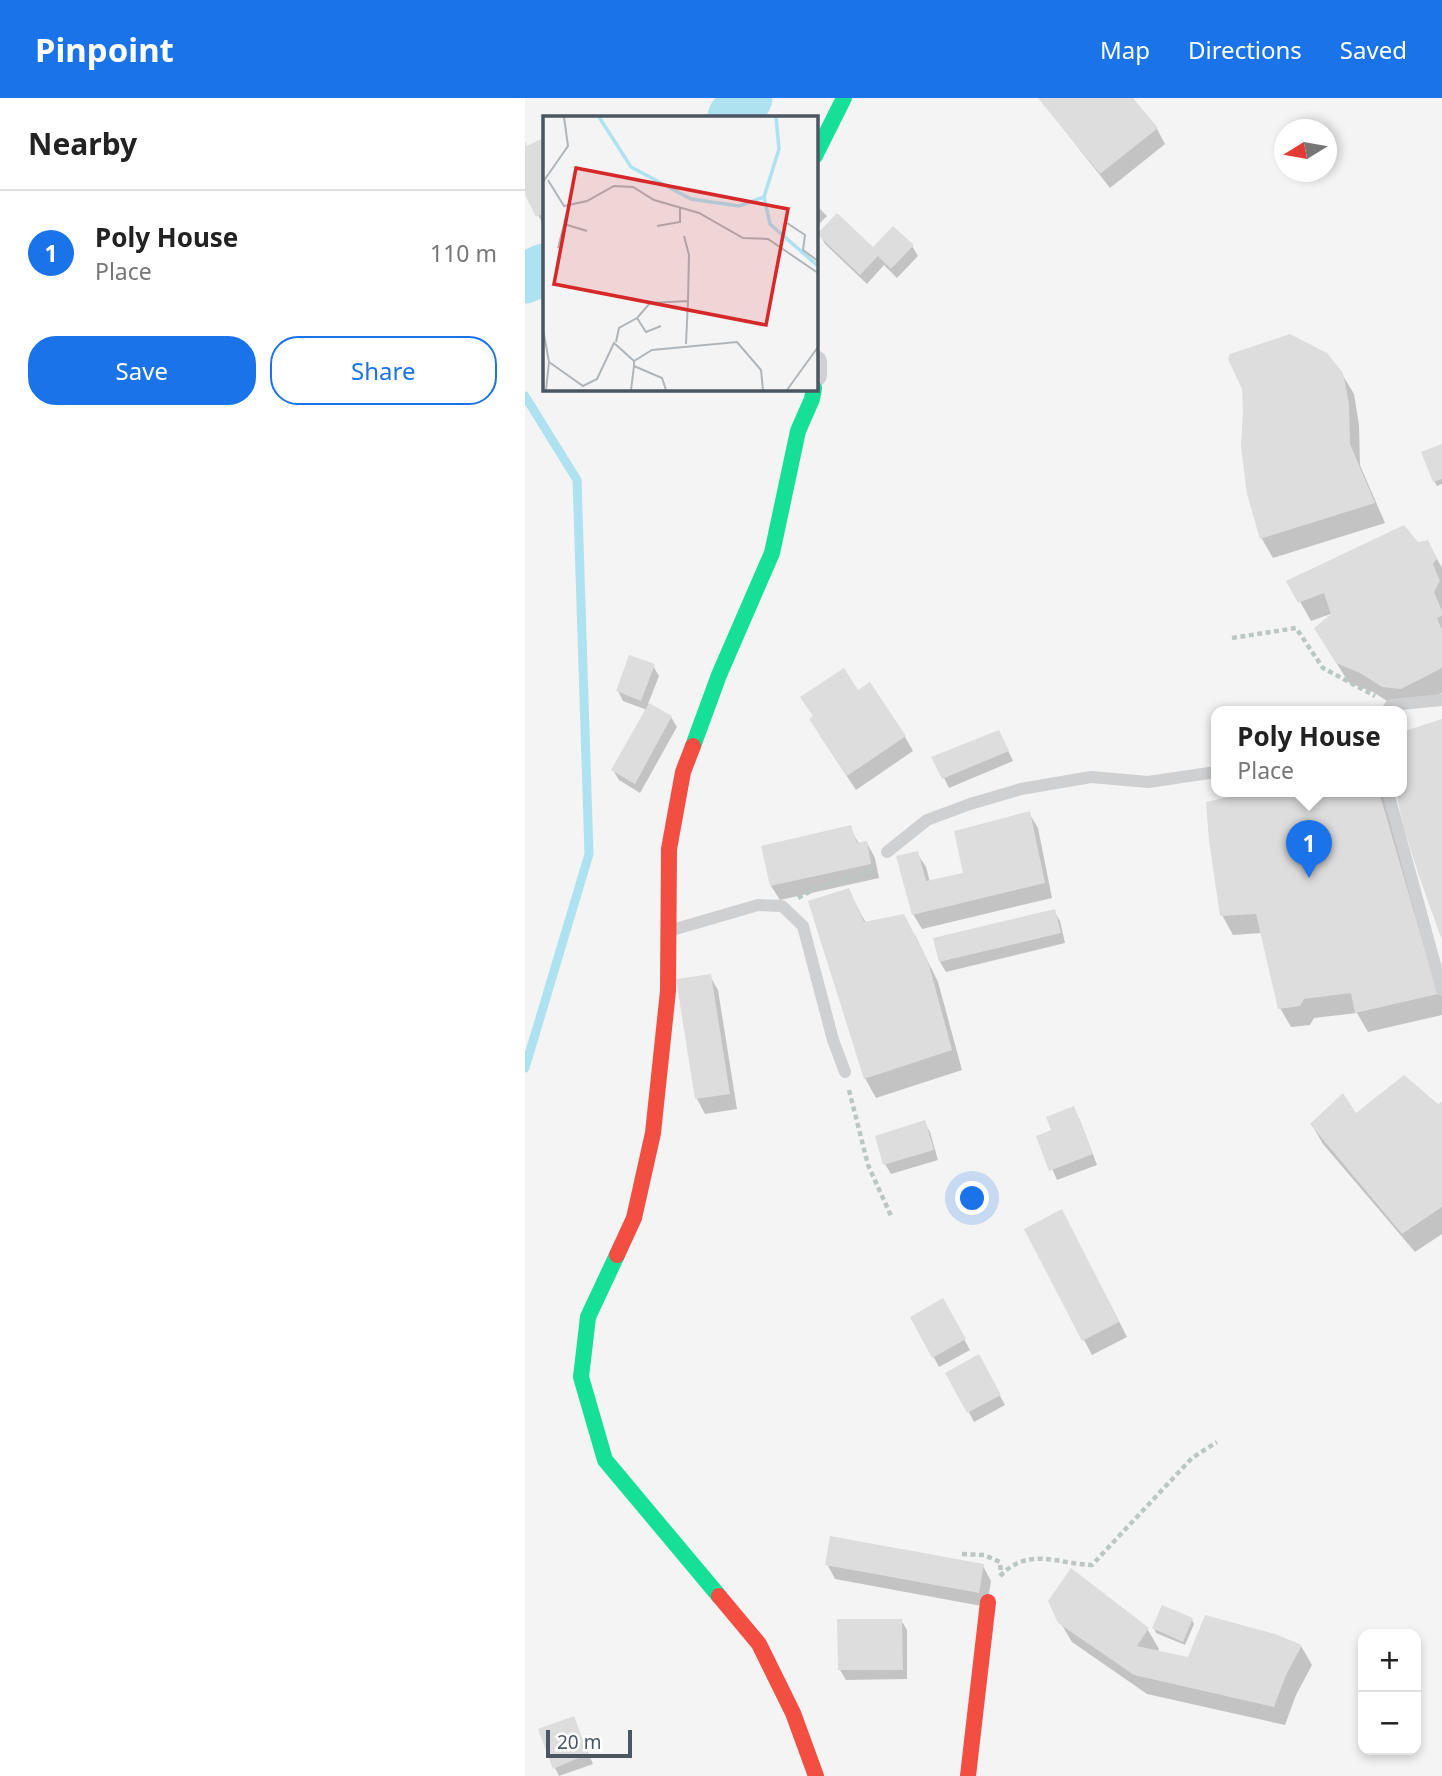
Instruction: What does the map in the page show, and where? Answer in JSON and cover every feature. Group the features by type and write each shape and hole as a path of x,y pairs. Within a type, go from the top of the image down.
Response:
{"street":[{"path":"817,152 844,98"},
{"path":"814,390 813,400 798,431 772,553 719,675 683,772 669,849 667,991 653,1133 634,1218 588,1317 581,1377 605,1460 759,1644 793,1713 816,1776"},
{"path":"968,1776 988,1602"}],"lane":[{"path":"1402,706 1442,700"},
{"path":"887,852 927,820 1021,789 1091,777 1148,782 1211,773"},
{"path":"1389,797 1442,990"},
{"path":"668,931 758,905 782,906 803,926 833,1040 845,1072"}],"path":[{"path":"1232,638 1296,628 1323,668 1386,706"},
{"path":"782,906 818,887 870,872 887,852"},
{"path":"845,1072 868,1165 892,1217"},
{"path":"1001,1574 1024,1561 1048,1557 1092,1565 1192,1458 1217,1442"},
{"path":"962,1554 984,1555 1000,1562 1001,1574 988,1602"}],"building":[{"path":"1038,98 1133,98 1158,128 1100,174"},
{"path":"541,139 543,143 543,214 536,217 525,195 525,141 527,146"},
{"path":"837,213 873,247 893,226 914,245 891,269 878,256 860,275 817,234"},
{"path":"1290,334 1327,353 1343,373 1349,404 1350,444 1375,503 1260,539 1247,494 1241,447 1242,389 1228,359 1230,354"},
{"path":"1442,444 1442,479 1433,482 1421,452"},
{"path":"1404,525 1418,542 1428,540 1437,559 1433,564 1440,581 1434,592 1442,611 1442,616 1437,618 1442,630 1442,668 1401,689 1382,687 1360,673 1336,663 1314,628 1331,614 1324,593 1298,603 1286,581"},
{"path":"629,655 655,664 641,701 616,691"},
{"path":"844,668 858,690 870,682 906,736 847,776 809,719 813,716 800,697"},
{"path":"649,703 672,716 635,784 611,770"},
{"path":"1442,719 1442,940 1419,876 1397,797 1407,797 1407,730"},
{"path":"999,730 1009,751 942,779 931,757"},
{"path":"1228,797 1380,797 1438,994 1355,1013 1351,993 1304,999 1300,1006 1278,1009 1256,914 1220,916 1206,802"},
{"path":"1030,811 1045,883 912,915 896,856 918,851 926,881 963,873 954,831"},
{"path":"851,825 857,843 867,841 871,864 770,886 761,846"},
{"path":"849,888 864,922 904,914 928,961 952,1050 864,1079 808,901"},
{"path":"1055,909 1061,933 939,962 933,938"},
{"path":"711,974 730,1094 695,1099 676,979"},
{"path":"1404,1075 1438,1104 1442,1102 1442,1207 1402,1234 1310,1124 1343,1093 1356,1113"},
{"path":"1074,1106 1093,1154 1049,1171 1036,1136 1051,1130 1046,1117"},
{"path":"925,1120 934,1150 883,1165 875,1136"},
{"path":"1062,1209 1119,1322 1082,1341 1024,1229"},
{"path":"943,1298 966,1339 932,1358 910,1317"},
{"path":"979,1354 1001,1395 967,1413 945,1373"},
{"path":"830,1536 984,1564 979,1593 825,1565"},
{"path":"1071,1568 1149,1628 1137,1646 1188,1657 1205,1615 1275,1634 1302,1645 1286,1675 1274,1707 1134,1675 1058,1623 1048,1601"},
{"path":"1162,1605 1193,1618 1183,1642 1152,1628"},
{"path":"837,1619 902,1619 903,1670 838,1670"},
{"path":"574,1716 588,1754 553,1769 538,1729"}],"waterway":[{"path":"734,116 747,98"},
{"path":"525,278 543,269"},
{"path":"525,396 577,480 589,854 525,1068"}],"traffic: fast":[{"path":"817,152 844,98"},
{"path":"693,746 719,675 772,553 798,431 814,390"},
{"path":"617,1255 588,1317 581,1377 605,1460 719,1596"}],"traffic: jam":[{"path":"617,1255 634,1218 653,1133 668,991 669,849 683,772 693,746"},
{"path":"719,1596 759,1644 793,1713 816,1776"},
{"path":"968,1776 988,1602"}],"place":[{"name":"Poly House","path":"1309,878"}]}
